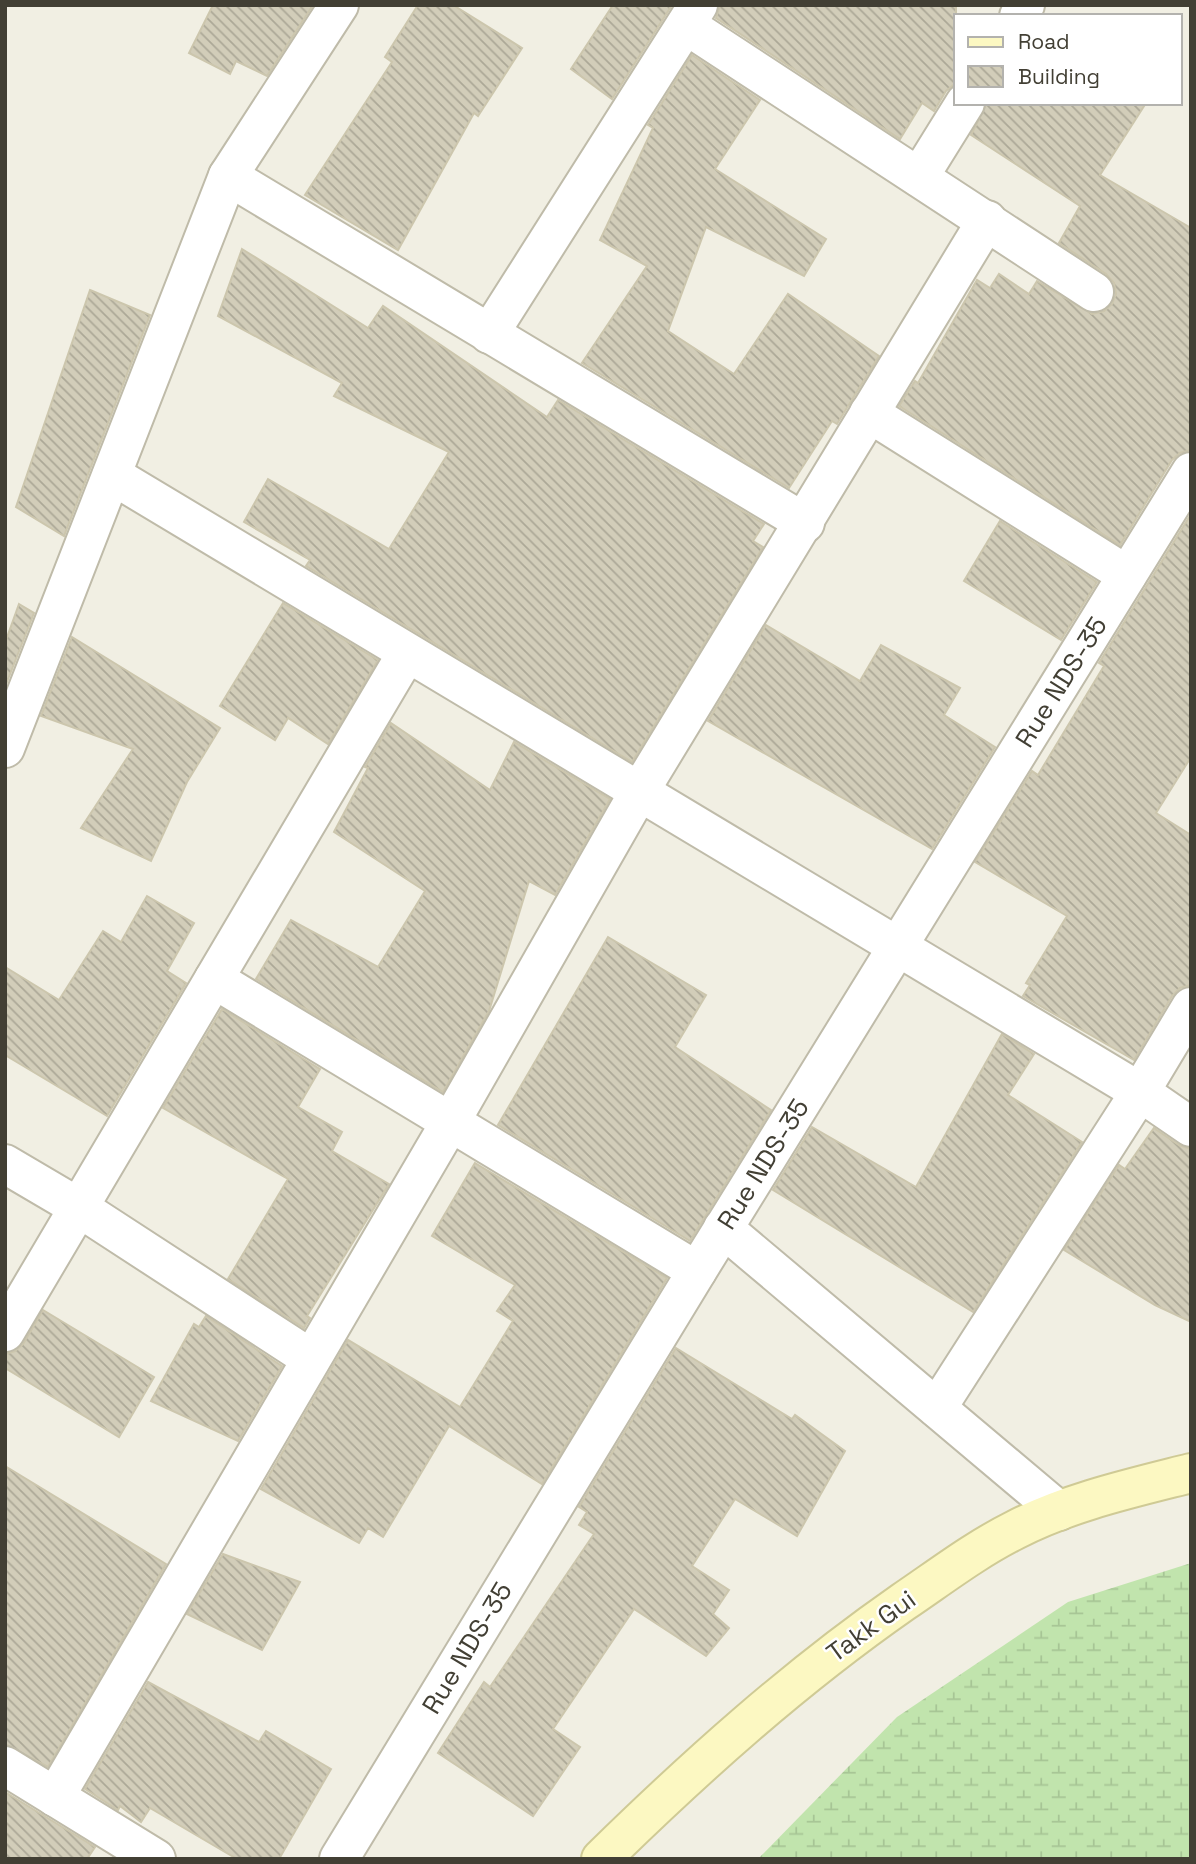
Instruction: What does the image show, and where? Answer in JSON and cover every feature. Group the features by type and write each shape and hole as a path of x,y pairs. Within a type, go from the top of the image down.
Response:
{"street":[{"path":"5,748 228,176 339,5"},
{"path":"489,334 692,15 919,177 1094,292"},
{"path":"919,177 964,105"},
{"path":"228,176 805,523"},
{"path":"55,1797 451,1121 639,792 987,220"},
{"path":"869,413 1127,575"},
{"name":"Rue NDS-35","path":"339,1859 723,1228 1191,472"},
{"path":"112,475 1140,1092 1191,1127"},
{"path":"5,1332 407,653"},
{"path":"214,979 697,1271"},
{"path":"937,1408 1140,1092 1191,1007"},
{"path":"5,1164 78,1207 310,1358"},
{"path":"723,1228 1059,1511"},
{"name":"Takk Gui","path":"601,1859 766,1707 844,1644 972,1555 1016,1529 1059,1511 1191,1473"},
{"path":"5,1766 156,1859"}],"green space":[{"path":"1191,1563 1191,1859 758,1859 897,1717 1068,1602"}],"building":[{"path":"213,5 313,5 267,76 236,61 230,74 189,53"},
{"path":"418,5 453,5 522,48 478,116 474,113 398,250 305,195 392,62 385,57"},
{"path":"613,5 672,5 612,99 571,69"},
{"path":"720,5 956,5 954,85 946,91 934,111 922,103 900,139 716,18"},
{"path":"692,55 760,100 715,169 826,239 804,276 706,227 668,331 734,374 788,294 879,356 837,424 832,421 789,488 582,363 647,266 600,240 653,128 648,125"},
{"path":"986,105 1145,105 1100,175 1191,228 1191,450 1180,453 1172,460 1120,545 899,406 915,381 918,383 977,280 990,288 999,274 1029,294 1037,281 1092,314 1104,311 1112,304 1116,294 1114,283 1106,274 1059,243 1080,206 971,135"},
{"path":"242,249 368,328 383,306 547,417 558,400 764,524 753,541 763,547 632,762 306,566 310,560 244,522 268,479 389,549 449,452 334,396 342,383 218,316"},
{"path":"90,290 150,315 64,536 16,507"},
{"path":"1191,514 1191,757 1156,813 1191,835 1191,985 1180,988 1172,996 1134,1060 1023,996 1030,985 1026,983 1067,916 975,862 1032,771 1038,775 1104,666 1099,663"},
{"path":"1000,521 1097,582 1061,640 964,581"},
{"path":"283,603 378,660 328,744 288,718 275,740 220,706"},
{"path":"19,604 34,613 5,687 5,643"},
{"path":"766,625 860,681 881,645 960,688 944,715 995,747 932,849 708,721"},
{"path":"72,637 220,728 187,782 151,861 81,828 133,749 41,716"},
{"path":"391,723 490,790 514,742 610,799 555,895 529,881 489,1011 443,1092 256,979 291,920 378,967 425,891 334,832 368,768 365,767"},
{"path":"147,896 194,923 167,971 186,983 107,1116 5,1055 5,967 59,1000 103,931 121,942"},
{"path":"608,937 706,995 675,1047 771,1110 690,1241 498,1125"},
{"path":"222,1009 320,1069 298,1107 342,1132 332,1151 389,1184 307,1316 310,1318 304,1328 228,1279 288,1179 163,1108"},
{"path":"1002,1034 1034,1054 1008,1095 1082,1142 973,1312 773,1190 812,1127 916,1187"},
{"path":"1154,1128 1179,1145 1191,1149 1191,1322 1155,1305 1064,1250 1119,1165 1125,1169"},
{"path":"475,1163 667,1278 542,1484 449,1426 383,1537 368,1528 359,1543 261,1489 348,1340 460,1407 513,1321 497,1311 515,1285 432,1236"},
{"path":"43,1310 154,1377 119,1437 5,1368 5,1354 15,1351 23,1344"},
{"path":"206,1316 282,1366 238,1441 151,1401 194,1324 199,1327"},
{"path":"676,1348 792,1419 795,1415 845,1451 797,1536 735,1499 692,1566 729,1590 713,1614 729,1628 706,1656 634,1609 553,1729 580,1747 533,1816 438,1753 484,1682 490,1687 594,1534 579,1525 587,1512 579,1507"},
{"path":"5,1466 166,1564 48,1767 5,1744"},
{"path":"223,1554 300,1582 262,1650 187,1614"},
{"path":"148,1682 259,1742 266,1731 331,1769 279,1859 237,1859 150,1808 141,1822 120,1806 118,1810 85,1789"},
{"path":"5,1792 95,1847 87,1859 5,1859"}]}
